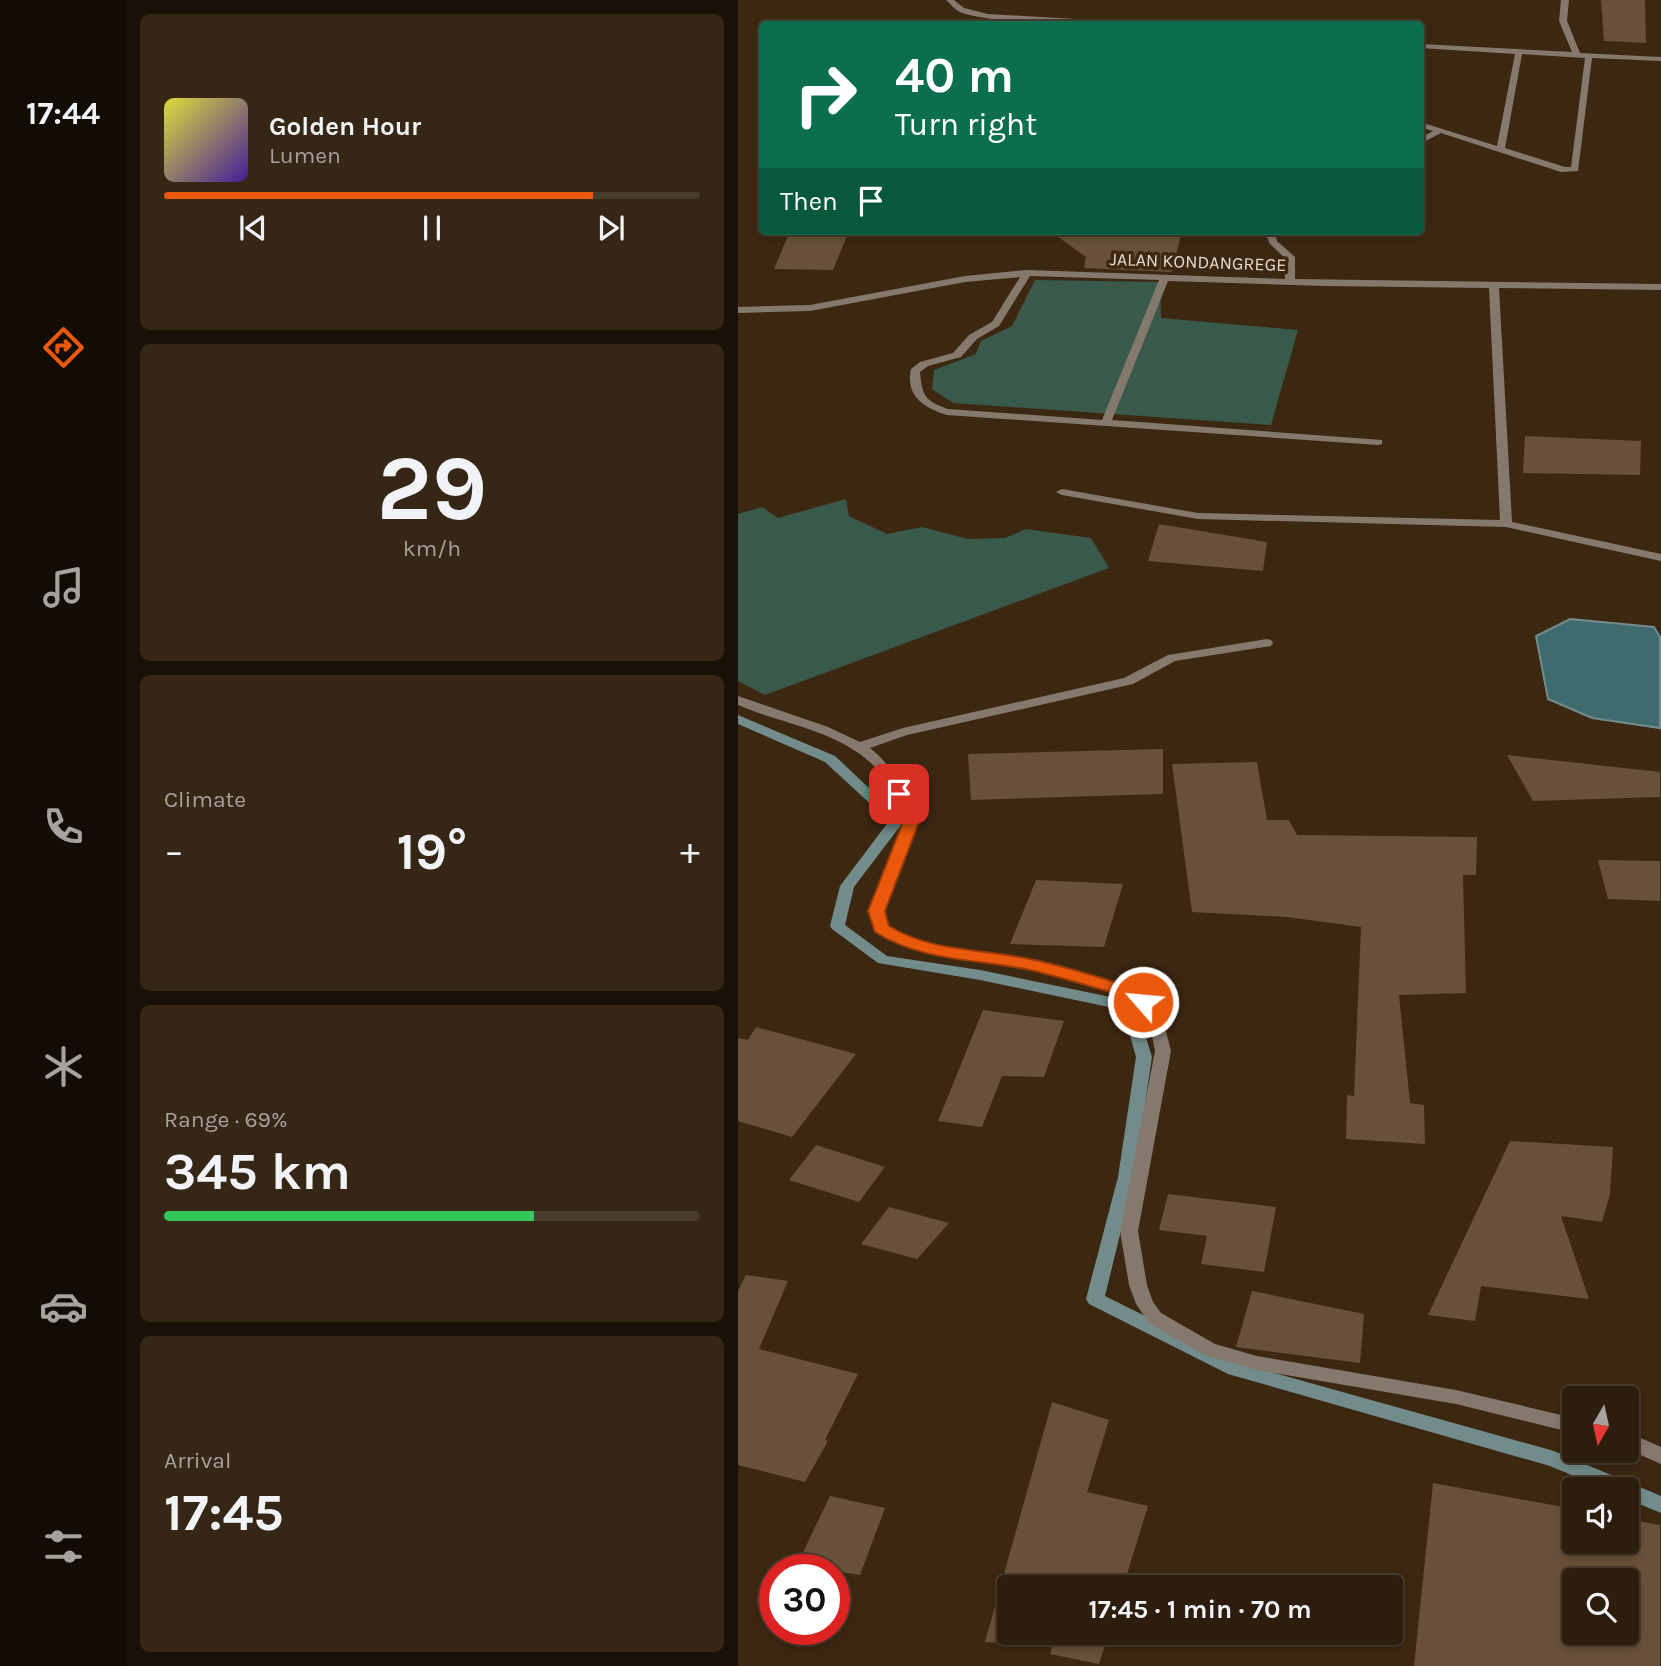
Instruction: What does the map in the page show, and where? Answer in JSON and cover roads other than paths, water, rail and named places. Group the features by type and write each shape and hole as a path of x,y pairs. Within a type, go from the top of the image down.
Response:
{"street":[{"path":"950,0 961,10 988,16 1076,21"},
{"path":"1565,0 1563,21 1577,55"},
{"path":"1424,46 1660,59"},
{"path":"1501,149 1519,51"},
{"path":"1424,125 1564,170 1575,169 1589,55"},
{"path":"1424,140 1439,131"},
{"path":"1270,235 1273,242 1290,257 1290,281"},
{"path":"1027,273 996,324 973,337 957,355 924,364 915,371 916,394 926,405 947,412 1378,442"},
{"name":"JALAN KONDANGREGE","path":"738,310 810,308 965,279 1027,273 1290,281 1660,287"},
{"path":"1106,422 1165,276"},
{"path":"1494,283 1506,524"},
{"path":"1062,492 1198,516 1506,524 1660,558"},
{"path":"859,747 903,732 1128,681 1172,658 1267,643"},
{"path":"738,700 850,740 893,781 911,822 877,911 881,929 901,941 935,951 1026,964 1130,992 1143,1002 1157,1020 1163,1051 1129,1231 1138,1286 1145,1304 1155,1318 1210,1350 1257,1363 1456,1397 1562,1423"},
{"path":"1639,1446 1660,1456"}],"water":[{"path":"1570,619 1654,627 1660,637 1660,728 1592,718 1548,699 1536,636"}],"waterway":[{"path":"738,719 830,759 897,821 847,886 837,926 883,960 980,975 1130,1006 1144,1057 1126,1177 1095,1299 1234,1369 1554,1459 1596,1477"},
{"path":"1639,1496 1661,1505"}]}
